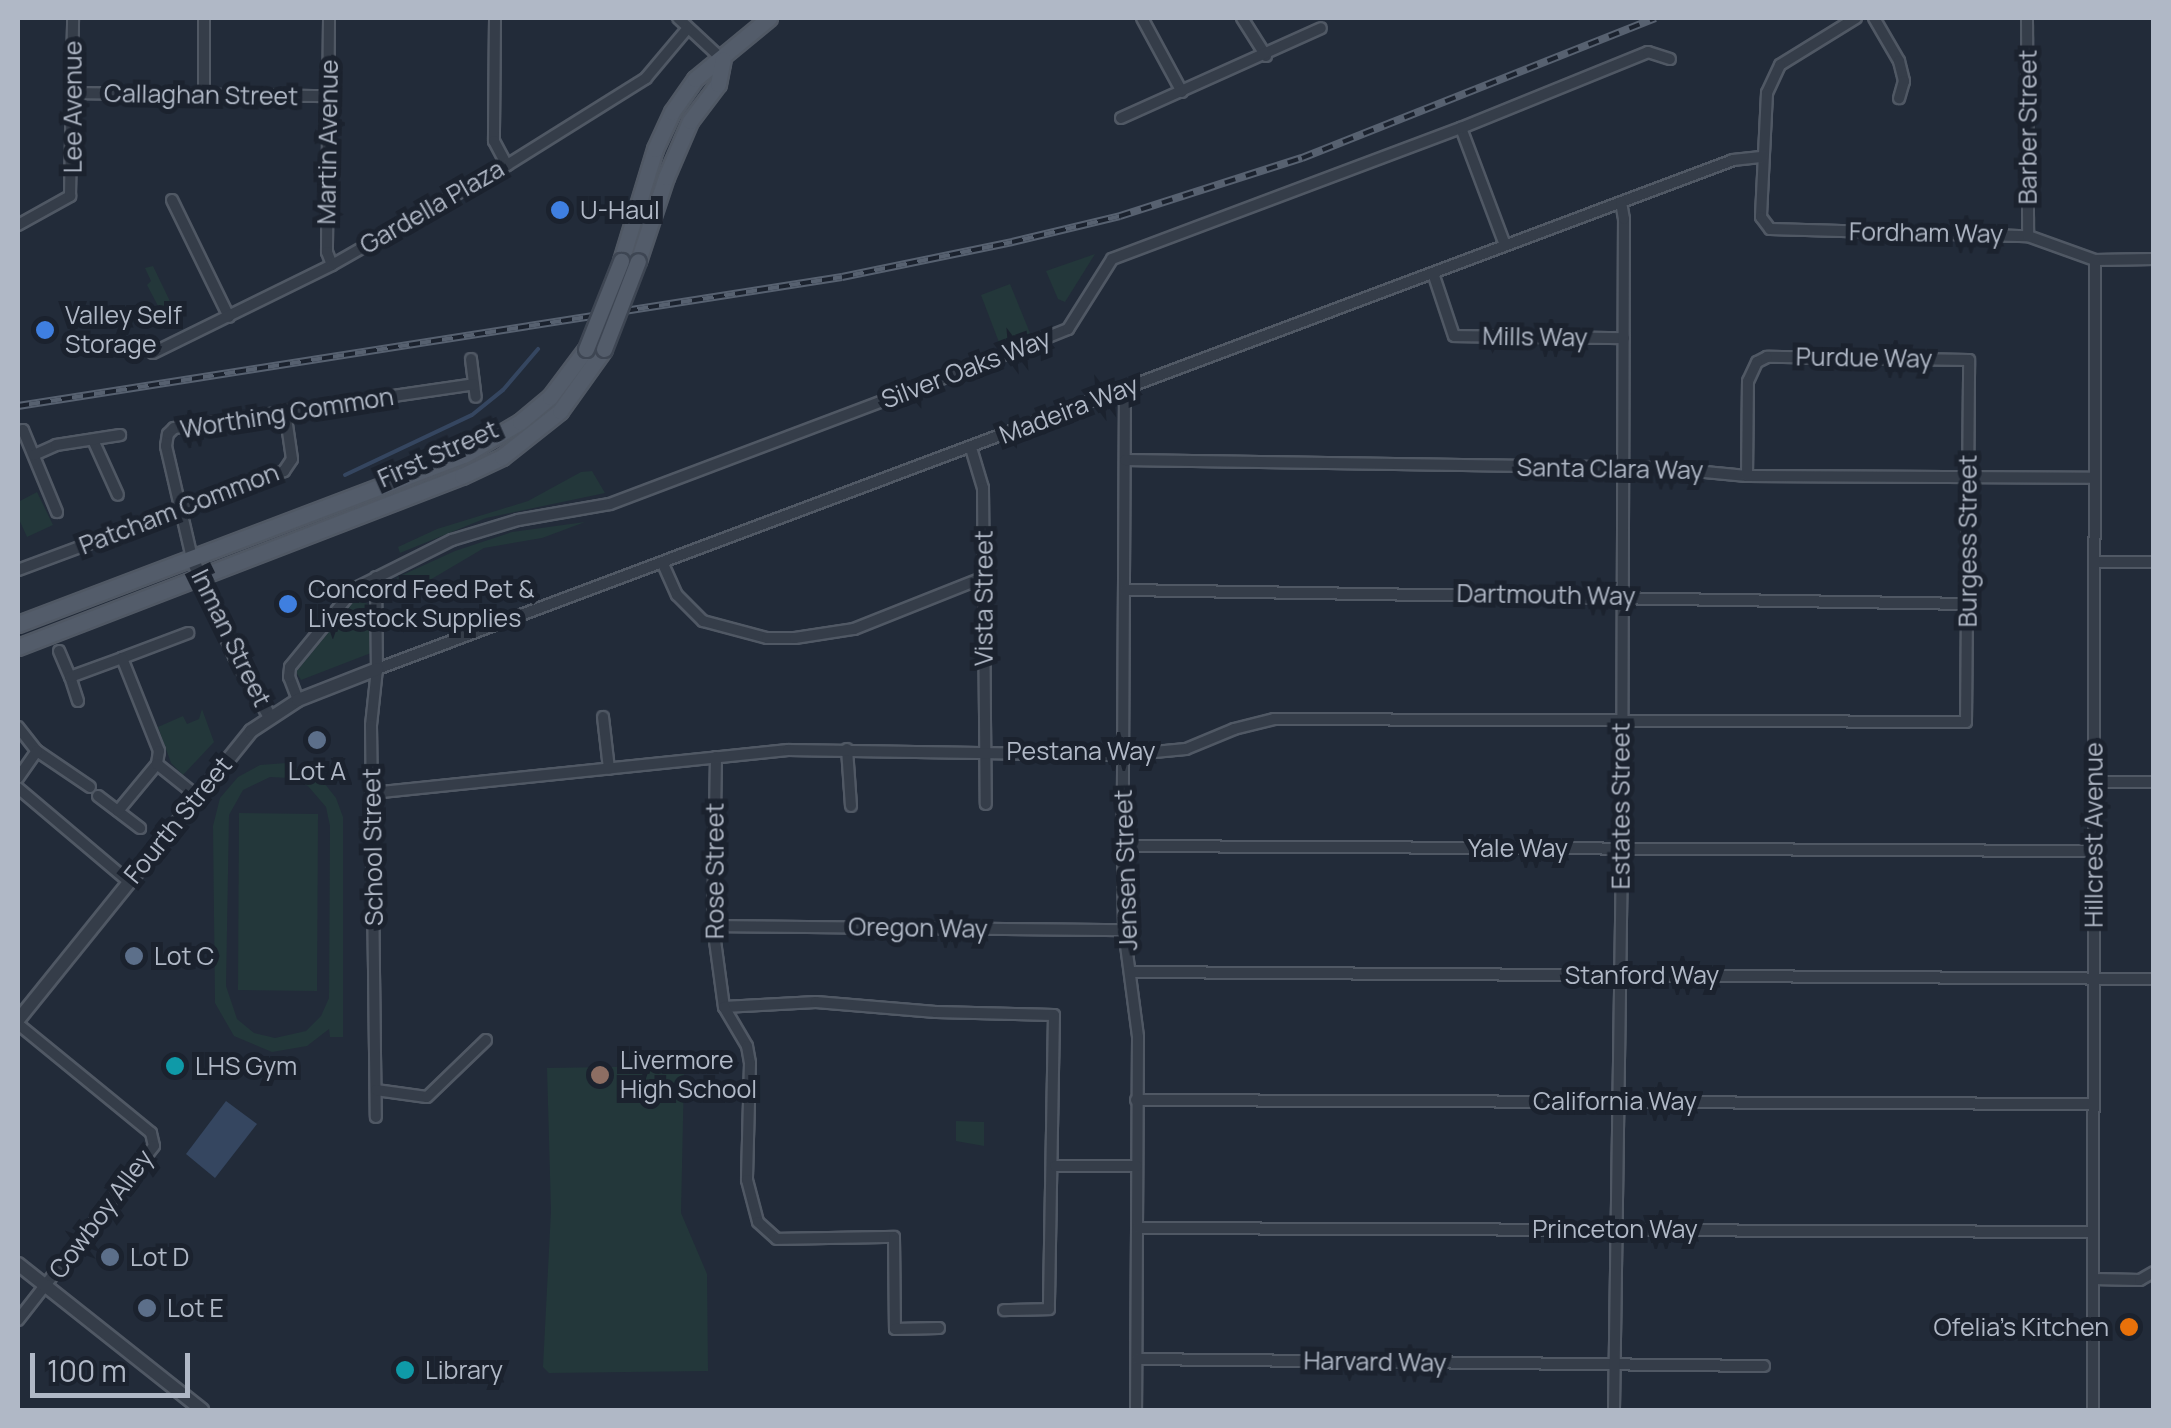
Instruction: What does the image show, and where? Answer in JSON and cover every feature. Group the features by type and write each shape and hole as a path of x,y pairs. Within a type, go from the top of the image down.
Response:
{"main road":[{"name":"First Street","path":"18,624 488,442 550,397 586,349 620,261 655,149 672,112 695,79 769,18"},
{"name":"First Street","path":"18,648 502,456 560,411 604,349 666,177 690,121 718,84 723,59"}],"street":[{"name":"Lee Avenue","path":"18,225 70,196 73,18"},
{"path":"204,18 204,95"},
{"name":"Martin Avenue","path":"329,18 327,252 332,265"},
{"path":"495,18 494,141 507,165"},
{"path":"678,18 723,59"},
{"path":"1142,18 1182,92"},
{"path":"1242,18 1266,56"},
{"path":"1763,157 1767,93 1780,65 1856,18"},
{"path":"1874,18 1899,61 1904,81 1899,98"},
{"name":"Barber Street","path":"2027,18 2028,236"},
{"name":"Gardella Plaza","path":"153,354 332,265 507,165 646,78 688,28"},
{"path":"1121,118 1321,28"},
{"name":"Silver Oaks Way","path":"298,700 288,677 290,667 354,590 452,540 518,520 610,504 1068,329 1112,259 1462,128 1648,52 1670,59"},
{"name":"Callaghan Street","path":"72,93 329,96"},
{"path":"1462,128 1505,245"},
{"name":"Madeira Way","path":"377,669 1733,160 1763,157"},
{"name":"Fordham Way","path":"1763,157 1762,217 1770,230 2028,236 2095,260 2154,259"},
{"path":"172,200 228,317"},
{"name":"Estates Street","path":"1614,1410 1624,468 1620,202"},
{"name":"Hillcrest Avenue","path":"2093,1410 2095,260"},
{"name":"Mills Way","path":"1433,273 1454,336 1624,338"},
{"name":"Purdue Way","path":"1747,476 1748,380 1756,362 1767,357 1969,360"},
{"path":"471,359 476,397"},
{"name":"Burgess Street","path":"1966,722 1969,360"},
{"name":"Worthing Common","path":"192,558 179,513 168,434 174,428 474,384"},
{"name":"Jensen Street","path":"1126,388 1123,846 1124,930 1138,1036 1136,1410"},
{"name":"Patcham Common","path":"18,570 284,472 292,459 285,412"},
{"path":"18,431 23,430 34,454 34,466 57,512"},
{"path":"34,454 120,436"},
{"path":"94,440 118,495"},
{"name":"Vista Street","path":"972,448 983,488 986,804"},
{"name":"Santa Clara Way","path":"1125,460 1624,468 1747,476 2094,478"},
{"name":"Inman Street","path":"192,558 235,656 270,717"},
{"path":"2094,562 2154,562"},
{"path":"662,564 677,595 703,621 767,638 854,629 984,577"},
{"name":"School Street","path":"376,577 377,669 371,725 376,1117"},
{"name":"Dartmouth Way","path":"1125,590 1623,595 1967,604"},
{"path":"70,677 188,633"},
{"path":"59,651 78,702"},
{"path":"118,812 156,764 159,751 122,658"},
{"name":"Fourth Street","path":"18,1022 250,731 298,700 377,669"},
{"path":"603,717 610,769"},
{"name":"Pestana Way","path":"372,793 716,758 847,749 1123,755 1186,749 1234,728 1274,720 1966,722"},
{"path":"18,727 38,751 140,828"},
{"path":"847,749 850,806"},
{"path":"18,778 38,751"},
{"name":"Rose Street","path":"716,758 712,926 724,1007 747,1046 750,1064 746,1180 758,1222 777,1239 894,1237 895,1329 939,1328"},
{"path":"156,764 197,796"},
{"path":"2094,782 2154,782"},
{"path":"18,788 128,881"},
{"name":"Yale Way","path":"1123,846 2093,851"},
{"name":"Oregon Way","path":"712,926 1124,930"},
{"name":"Stanford Way","path":"1131,972 2154,979"},
{"path":"724,1007 816,1002 1054,1015 1049,1309 1004,1310"},
{"name":"Cowboy Alley","path":"18,1022 152,1133 154,1146 18,1320"},
{"path":"376,1090 427,1098 486,1040"},
{"name":"California Way","path":"1136,1100 2094,1104"},
{"path":"1054,1166 1137,1166"},
{"name":"Princeton Way","path":"1138,1228 2093,1232"},
{"path":"18,1264 186,1405 202,1410"},
{"path":"2094,1279 2140,1280 2154,1272"},
{"name":"Harvard Way","path":"1137,1359 1764,1366"}],"green space":[{"path":"1095,254 1065,302 1058,299 1046,271"},
{"path":"153,266 178,318 159,328 158,306 147,285 151,281 145,268"},
{"path":"1010,284 1030,333 1000,345 981,295"},
{"path":"592,471 605,493 486,518 400,553 398,547 437,529 528,501 581,472"},
{"path":"37,492 53,525 27,537 18,517 18,502"},
{"path":"585,522 542,538 484,548 423,584 388,595 398,577 455,551 512,532"},
{"path":"356,599 370,605 371,653 301,680 296,672"},
{"path":"202,709 214,742 183,775 171,763 158,727 183,716 187,724 199,719"},
{"path":"286,763 321,779 336,798 343,817 343,1037 330,1037 329,1029 307,1046 272,1052 234,1036 215,1003 213,826 220,798 238,777 260,765","holes":["270,777 290,778 308,786 326,807 330,826 329,998 321,1016 306,1031 275,1038 254,1033 237,1019 226,986 229,815 243,790"]},
{"path":"239,813 318,814 317,991 238,990"},
{"path":"678,1066 684,1073 681,1213 707,1274 708,1371 549,1373 543,1367 551,1211 547,1068"},
{"path":"956,1121 984,1122 984,1146 956,1141"}],"water":[{"path":"226,1101 257,1124 215,1178 186,1154"}],"waterway":[{"path":"345,475 472,415 503,390 538,349"}],"railway":[{"path":"18,406 842,277 1012,242 1120,216 1302,158 1655,18"}],"place":[{"name":"U-Haul","path":"560,210"},
{"name":"Valley Self Storage","path":"45,330"},
{"name":"Concord Feed Pet & Livestock Supplies","path":"288,604"},
{"name":"Lot A","path":"317,740"},
{"name":"Lot C","path":"134,956"},
{"name":"LHS Gym","path":"175,1066"},
{"name":"Livermore High School","path":"600,1075"},
{"name":"Lot D","path":"110,1257"},
{"name":"Lot E","path":"147,1308"},
{"name":"Ofelia's Kitchen","path":"2129,1327"},
{"name":"Library","path":"405,1370"}]}
